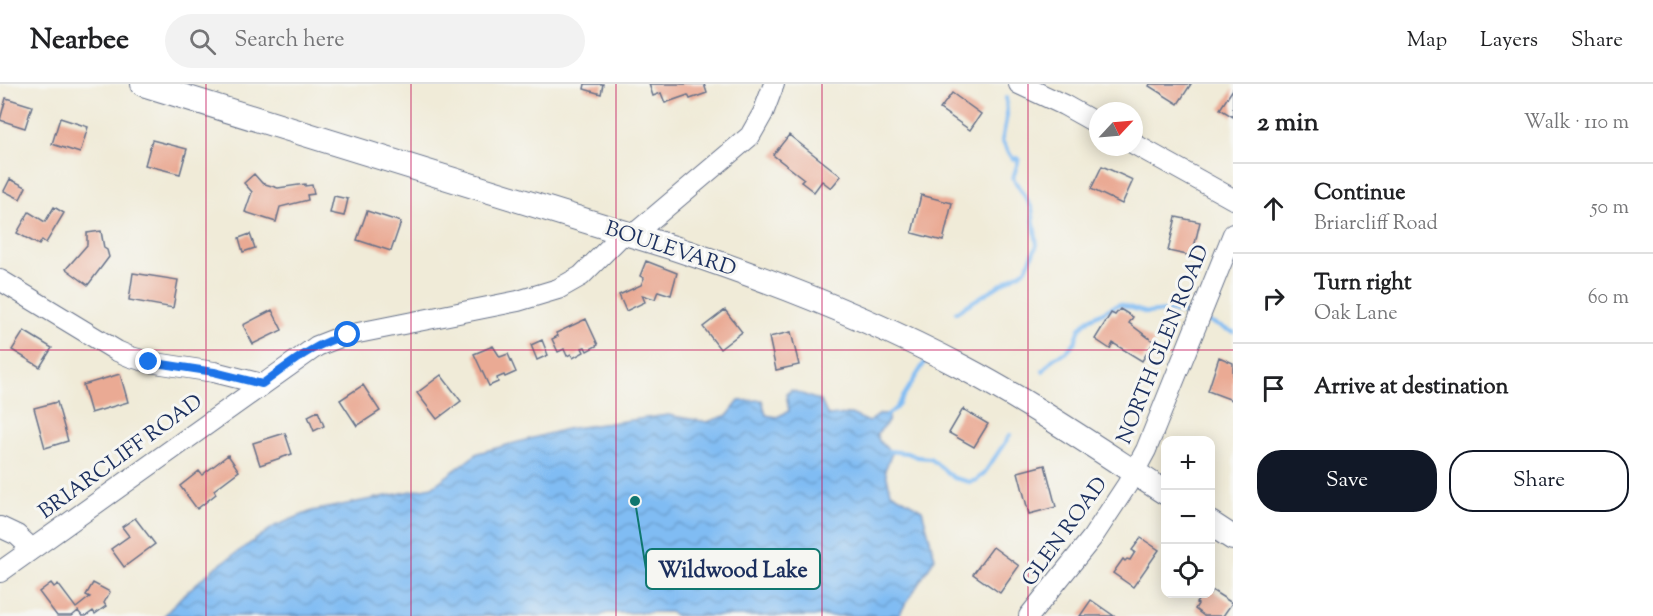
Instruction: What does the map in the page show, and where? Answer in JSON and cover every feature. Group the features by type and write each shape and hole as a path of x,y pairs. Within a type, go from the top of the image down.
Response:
{"main road":[{"name":"BOULEVARD","path":"143,84 629,234 751,274 826,303 892,332 964,368 1035,408 1161,490"},
{"path":"1215,526 1233,538"}],"street":[{"name":"BRIARCLIFF ROAD","path":"0,572 317,346 335,339 518,301 558,289 581,276 750,136 763,113 774,84"},
{"path":"1019,84 1089,119"},
{"path":"1143,149 1233,199"},
{"name":"NORTH GLEN ROAD","path":"1133,472 1146,450 1233,234"},
{"path":"0,280 117,351 131,357 214,372 262,384"},
{"name":"GLEN ROAD","path":"1029,616 1092,538 1133,472"},
{"path":"0,527 17,535 32,549"}],"water":[{"path":"791,390 821,401 828,416 851,414 869,422 880,414 889,414 888,422 877,434 879,441 892,453 885,470 891,492 922,510 935,558 898,616 676,616 670,612 607,613 599,616 164,616 181,597 212,570 275,526 312,511 432,487 478,453 566,429 668,415 707,422 728,415 739,401 762,400 766,415 777,417 789,411 786,394"}],"building":[{"path":"585,84 603,84 601,94 584,89"},
{"path":"649,84 704,84 707,93 690,99 688,95 665,103 661,93 653,96"},
{"path":"1150,84 1191,84 1178,104 1149,86"},
{"path":"1233,89 1233,117 1220,109"},
{"path":"952,93 981,114 970,130 940,109"},
{"path":"6,98 32,106 25,128 0,120"},
{"path":"60,118 88,127 80,153 52,144"},
{"path":"789,135 841,176 831,188 822,181 814,192 801,182 804,179 773,155"},
{"path":"152,140 187,149 180,174 145,165"},
{"path":"1102,166 1133,180 1122,204 1091,189"},
{"path":"254,174 262,183 278,188 312,185 314,194 307,195 308,200 280,207 276,222 245,212 252,192 244,183"},
{"path":"10,179 26,187 20,199 4,191"},
{"path":"921,195 952,203 943,241 912,233"},
{"path":"334,196 348,199 344,216 330,213"},
{"path":"54,207 64,213 46,243 42,240 39,245 17,233 29,212 45,222"},
{"path":"367,211 401,222 391,251 357,240"},
{"path":"1176,217 1200,222 1192,256 1168,251"},
{"path":"101,231 104,248 109,257 88,285 66,269 87,245 87,233"},
{"path":"250,234 255,248 243,252 239,238"},
{"path":"646,261 677,273 671,295 658,291 655,299 642,295 645,302 626,311 619,295 641,285 644,278 640,276"},
{"path":"133,273 178,280 173,308 129,300"},
{"path":"1120,309 1133,317 1129,323 1154,342 1142,361 1113,343 1110,349 1095,339 1111,313 1115,315"},
{"path":"272,310 282,330 253,344 243,325"},
{"path":"725,310 742,332 720,349 703,327"},
{"path":"586,319 598,345 587,351 585,347 582,348 584,352 573,358 571,354 567,356 564,349 558,352 552,339 558,336 556,333"},
{"path":"24,331 52,348 40,367 12,350"},
{"path":"791,332 799,365 776,370 769,337"},
{"path":"542,340 548,355 537,360 531,345"},
{"path":"493,346 500,357 508,354 516,372 497,378 498,382 489,386 474,354"},
{"path":"1219,357 1233,363 1232,400 1208,391"},
{"path":"120,374 128,402 91,413 83,385"},
{"path":"441,375 461,401 437,419 417,393"},
{"path":"363,385 380,411 357,426 340,400"},
{"path":"57,402 68,441 45,448 34,408"},
{"path":"963,409 988,424 974,447 949,433"},
{"path":"318,411 324,426 314,431 308,416"},
{"path":"285,433 292,454 260,465 253,443"},
{"path":"228,455 239,471 214,490 216,494 197,509 180,486 199,471 202,475"},
{"path":"1045,465 1056,507 1029,514 1018,472"},
{"path":"135,518 155,544 124,567 111,549 129,536 122,527"},
{"path":"1141,538 1159,550 1133,587 1113,573 1123,559 1130,560 1135,552 1132,550"},
{"path":"993,547 1019,566 1000,593 973,574"},
{"path":"51,583 54,587 58,584 76,608 90,597 86,595 93,583 110,592 104,603 106,606 95,614 93,611 82,616 78,611 72,616 57,616 39,592"},
{"path":"1215,592 1232,603 1223,616 1204,616 1195,609 1198,604 1196,603 1200,598 1215,598"},
{"path":"1091,600 1114,616 1080,616"}],"waterway":[{"path":"956,312 1026,269 1037,245 1032,208 1013,178 1019,159 1013,159 1002,141 1007,115 1006,98"},
{"path":"1043,371 1054,358 1066,352 1075,342 1080,328 1089,319 1119,304 1147,313 1167,311 1192,314"},
{"path":"1209,322 1233,332"},
{"path":"885,417 896,408 925,362"},
{"path":"889,451 930,458 954,478 970,482 977,480 985,472 1010,435"}],"place":[{"name":"Wildwood Lake","path":"635,501"}],"route":[{"path":"149,362 214,372 262,384 317,346 348,335"}]}
